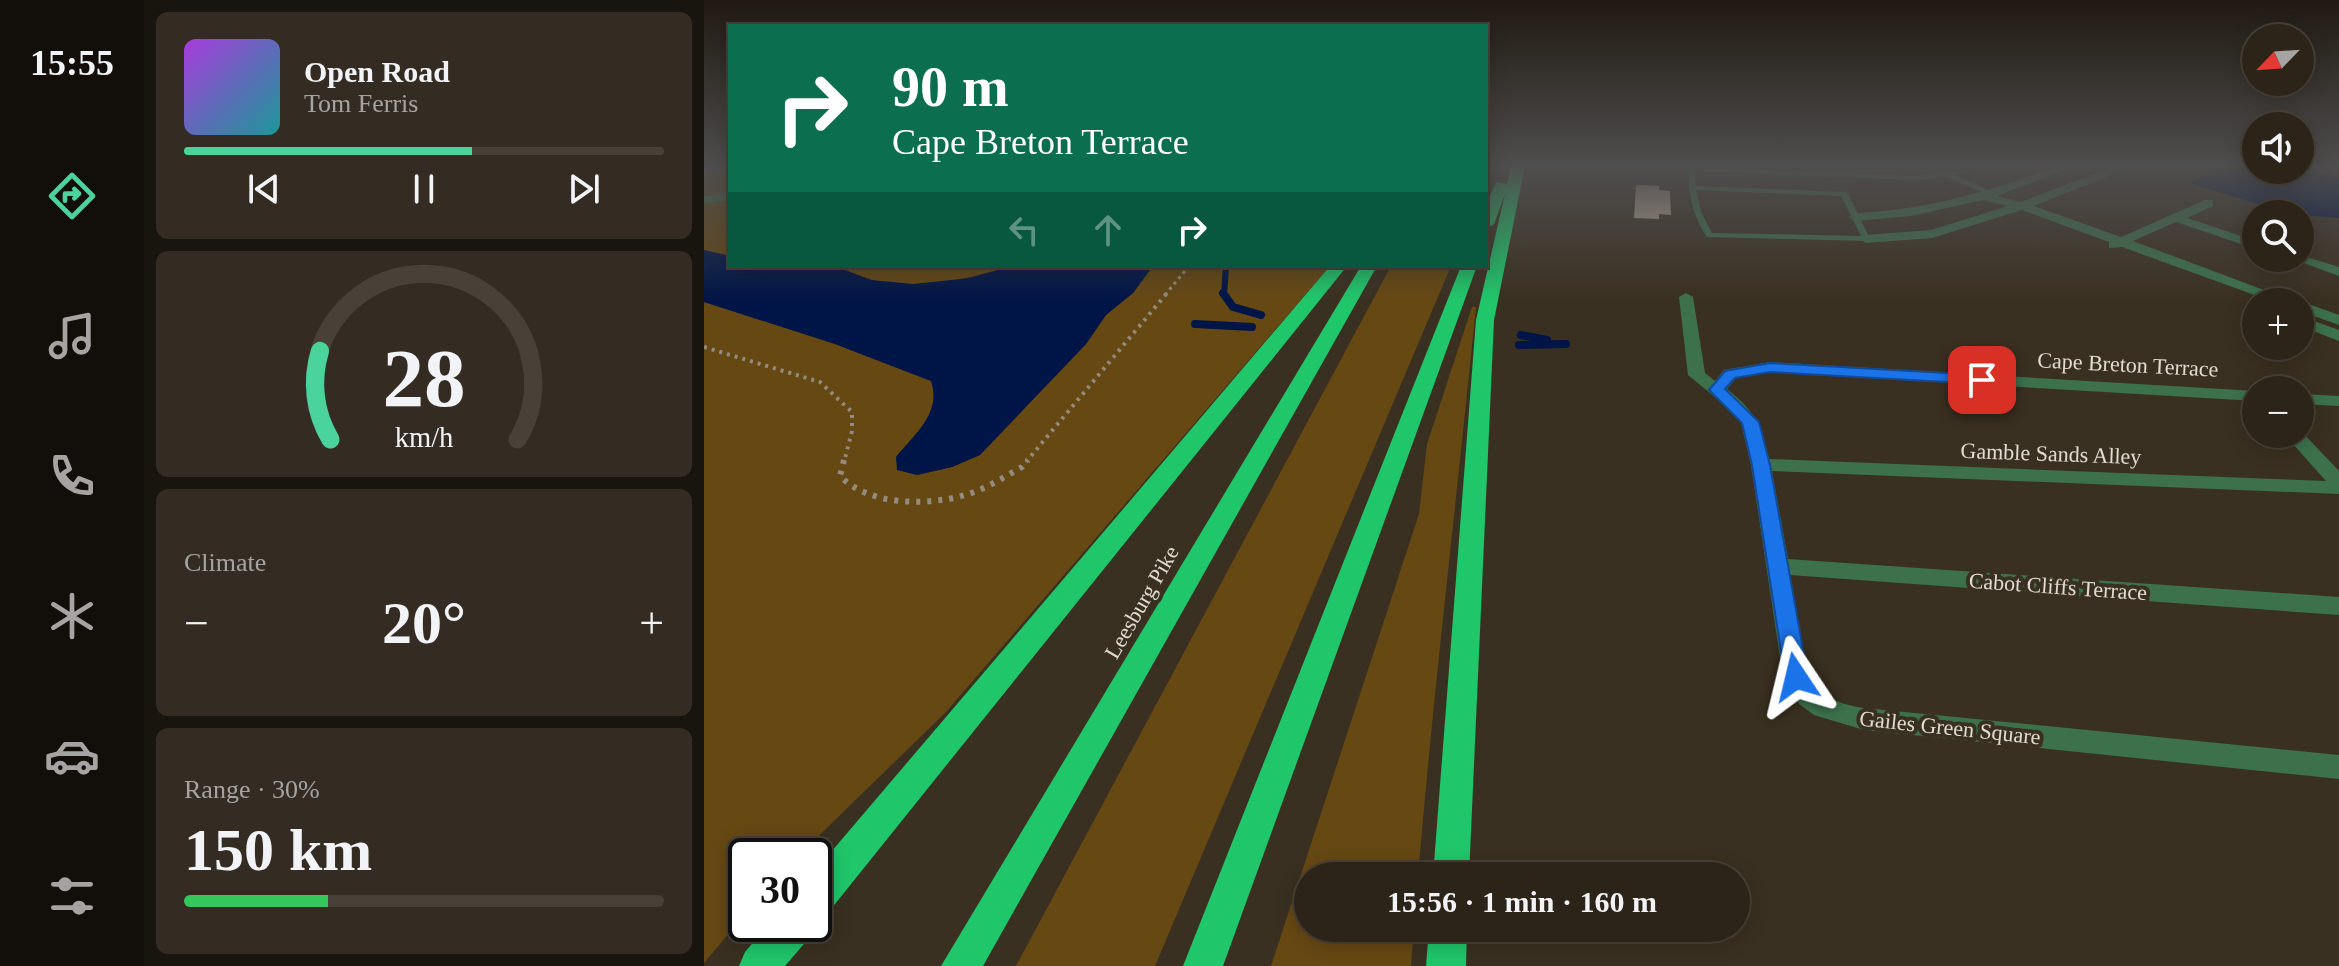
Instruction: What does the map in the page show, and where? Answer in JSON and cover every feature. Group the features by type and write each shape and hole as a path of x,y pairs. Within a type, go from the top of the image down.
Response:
{"highway":[{"path":"1452,862 1485,320 1508,211"},
{"path":"832,879 1337,268"},
{"name":"Leesburg Pike","path":"961,966 1368,268"},
{"path":"1203,966 1468,268"},
{"path":"759,966 780,942"},
{"path":"1446,966 1447,942"}],"street":[{"path":"1855,217 1930,211"},
{"path":"1866,239 1932,234 2006,211"},
{"path":"2006,211 2245,288"},
{"path":"2034,211 2242,299"},
{"path":"2114,245 2191,211"},
{"path":"2175,218 2242,240"},
{"path":"2314,264 2339,272"},
{"name":"Gailes Green Square","path":"1686,297 1697,375 1750,422 1761,465 1796,677 1807,699 1843,716 2339,767"},
{"path":"2314,311 2339,320"},
{"path":"2314,326 2339,336"},
{"name":"Cape Breton Terrace","path":"1717,390 1730,374 1770,367 2242,395"},
{"path":"2314,400 2339,401"},
{"path":"2305,448 2339,486"},
{"name":"Gamble Sands Alley","path":"1761,465 2339,486"},
{"name":"Cabot Cliffs Terrace","path":"1778,566 2339,606"}],"lane":[{"path":"1696,211 1698,221 1710,235 1866,239 1852,211"}],"path":[{"path":"704,347 820,382 838,396 852,412 852,431 840,476 857,492 934,500 964,495 1022,467 1187,268"}],"shaded area":[{"path":"704,211 728,211 728,256 704,250"},
{"path":"840,268 1004,268 961,279 910,285 875,281"},
{"path":"1152,268 1328,268 946,712 816,838 728,838 728,934 704,963 704,302 835,344 931,381 933,403 930,413 896,457 917,475 952,467 980,455 1086,344 1106,315 1133,293"},
{"path":"1390,268 1450,268 1155,966 1016,966"},
{"path":"1472,307 1476,307 1419,862 1305,862 1419,514 1427,444"},
{"path":"1294,896 1294,942 1413,942 1411,966 1271,966"}],"water":[{"path":"2314,211 2339,211 2339,218 2314,216"},
{"path":"704,250 728,256 728,268 839,268 872,280 913,284 970,278 1005,268 1152,268 1133,293 1106,315 1086,344 980,455 952,467 917,475 897,470 896,457 930,413 933,403 931,381 835,344 704,302"}],"building":[{"path":"1634,211 1671,211 1671,215 1659,214 1659,219 1634,218"}],"waterway":[{"path":"1224,294 1226,268"},
{"path":"1224,294 1233,307 1261,315"},
{"path":"1195,324 1252,327"},
{"path":"1521,335 1547,340"},
{"path":"1519,345 1566,344"}],"route":[{"path":"1796,677 1761,465 1750,422 1738,407 1717,390 1722,382 1730,374 1770,367 1982,380"}]}
